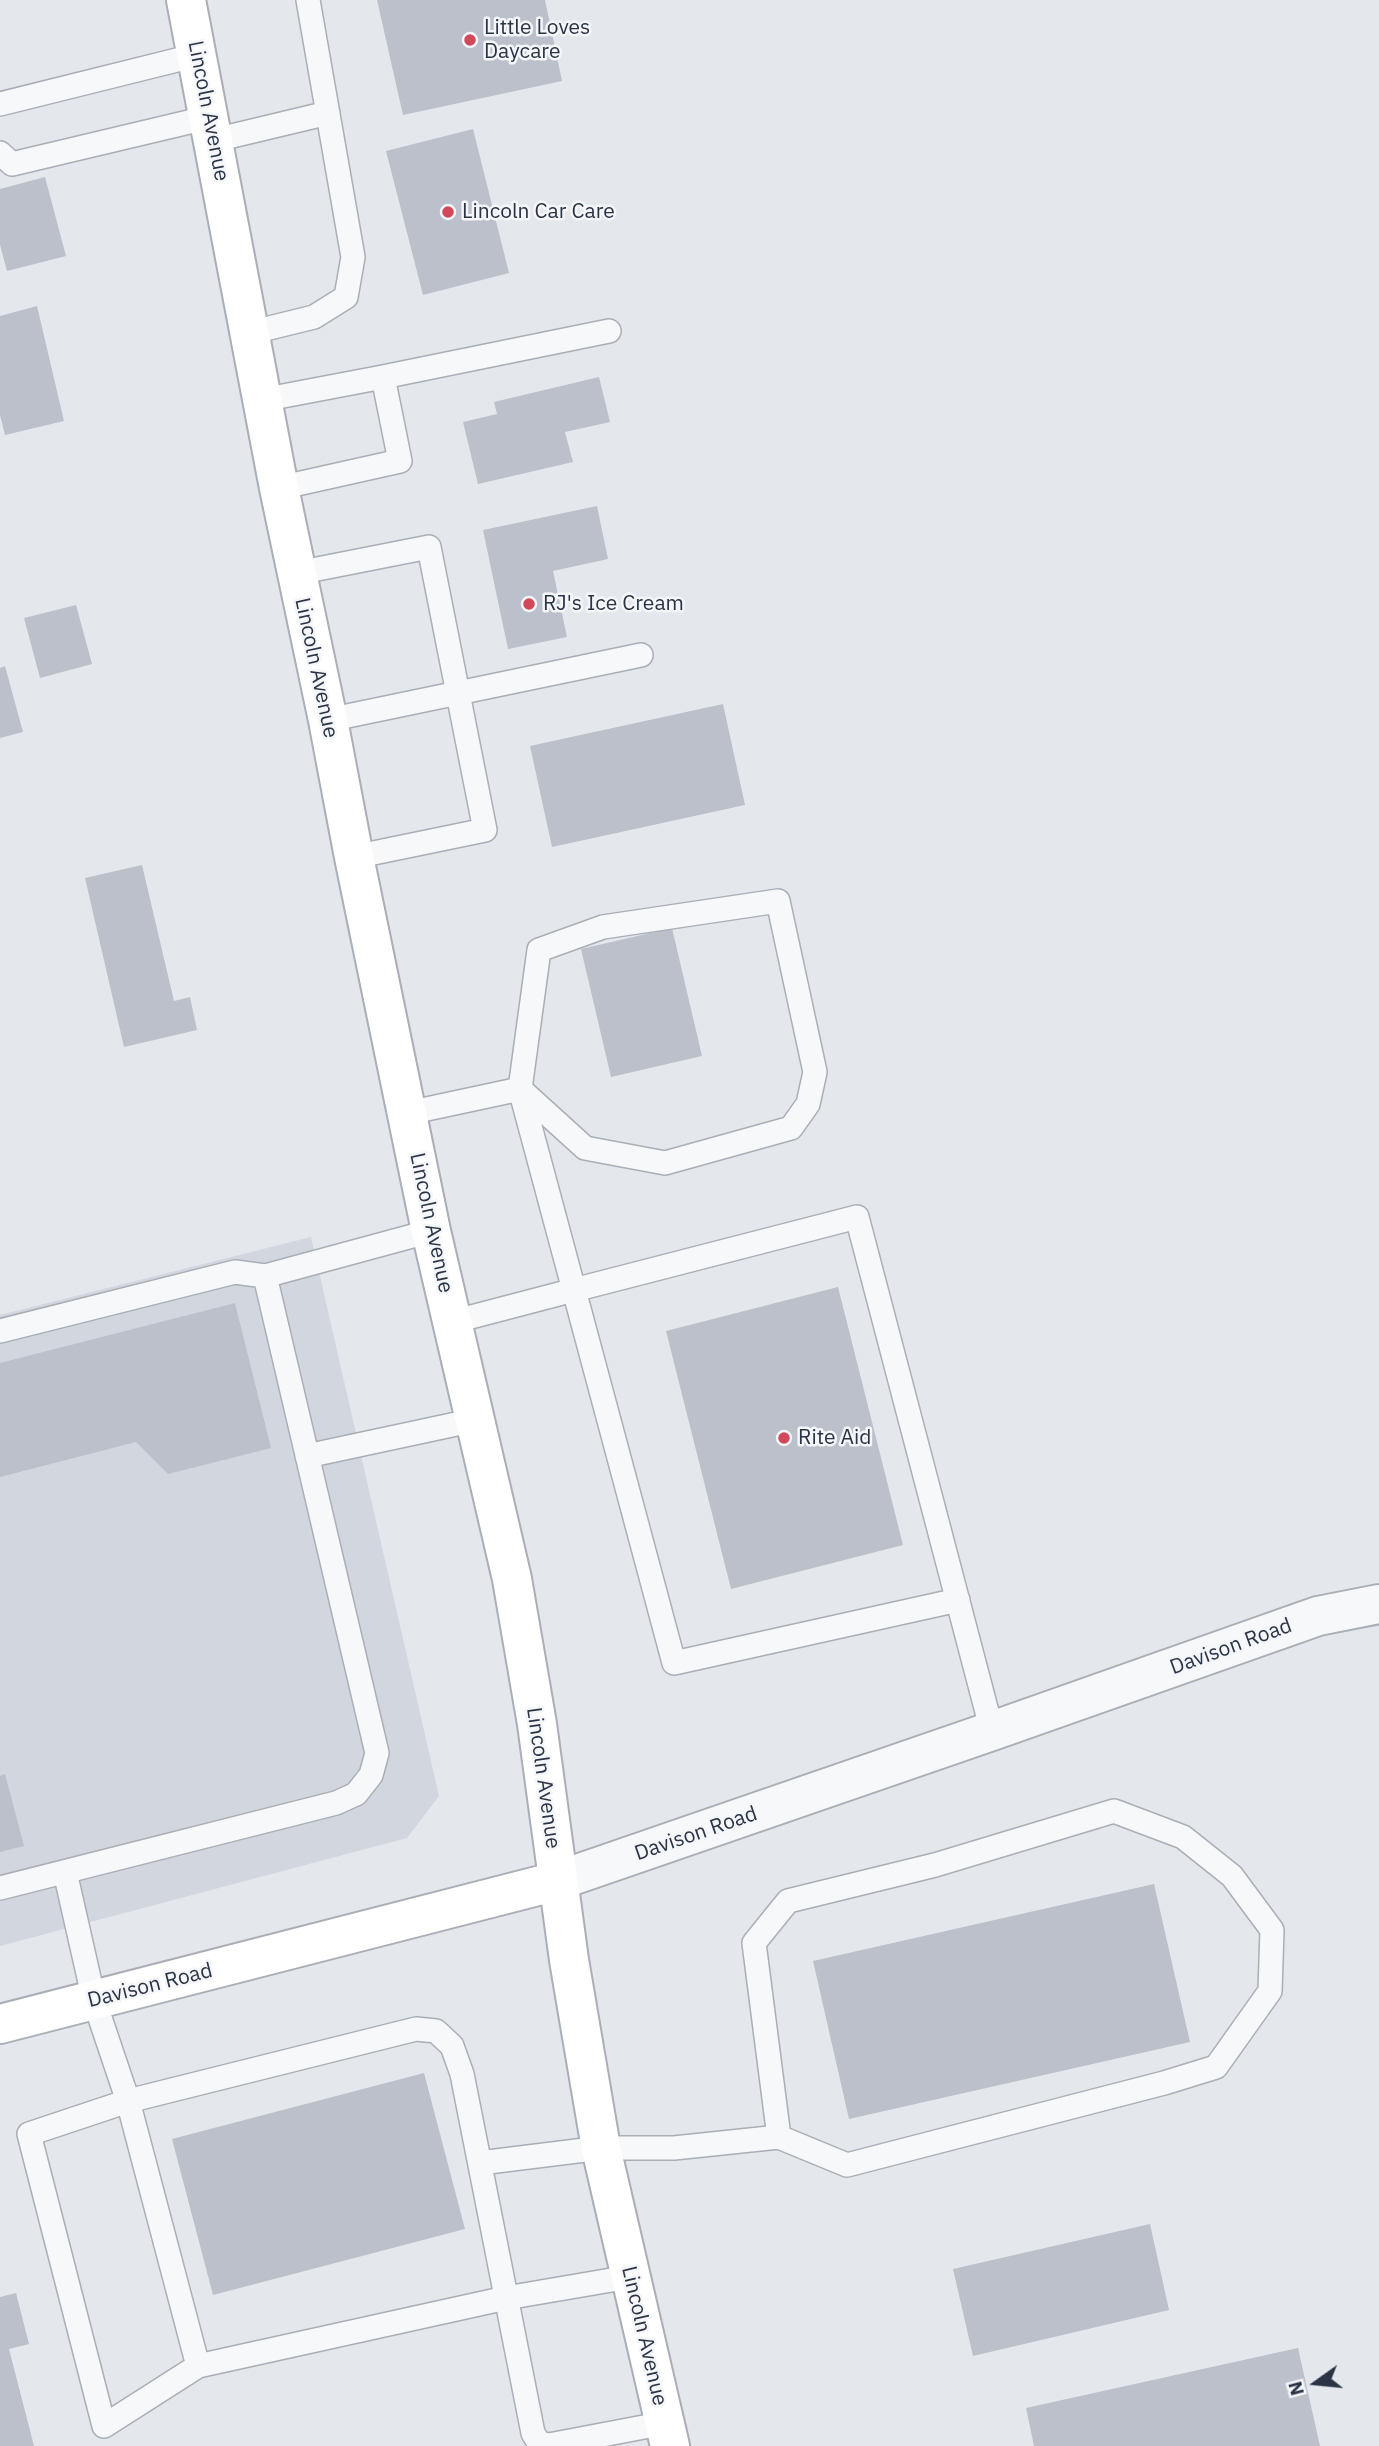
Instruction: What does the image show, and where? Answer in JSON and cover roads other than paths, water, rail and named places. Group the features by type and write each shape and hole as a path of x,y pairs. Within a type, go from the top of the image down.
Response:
{"street":[{"name":"Lincoln Avenue","path":"187,0 279,488 354,857 431,1231 519,1617 539,1737 557,1881 601,2148 667,2434"},
{"name":"Davison Road","path":"0,2024 557,1881 1318,1616 1379,1604"}],"lane":[{"path":"249,333 314,317 346,297 353,257 308,0"},
{"path":"0,104 197,55"},
{"path":"0,153 12,164 212,128 328,113"},
{"path":"262,400 609,331"},
{"path":"279,488 400,461 383,377"},
{"path":"297,573 429,547 485,830 354,857"},
{"path":"328,720 640,655"},
{"path":"520,1089 585,1148 665,1164 791,1128 808,1104 816,1072 778,901 603,927 539,950 520,1089 674,1663 958,1600"},
{"path":"408,1113 520,1089"},
{"path":"452,1322 857,1217 992,1731"},
{"path":"0,1331 235,1272 265,1276 431,1231"},
{"path":"0,1888 336,1804 356,1794 372,1775 377,1753 265,1276"},
{"path":"307,1456 475,1420"},
{"path":"480,2163 601,2148 674,2148 779,2137 847,2165 957,2138 1216,2067 1270,1991 1272,1930 1232,1876 1183,1837 1114,1811 934,1865 788,1901 754,1943 779,2137"},
{"path":"65,1872 94,2000 128,2101 198,2366"},
{"path":"629,2277 506,2298 198,2366 102,2436 29,2134 128,2101 416,2029 436,2031 452,2046 462,2074 480,2163 506,2298 533,2433 539,2443 549,2445 667,2434"}],"place":[{"name":"Little Loves Daycare","path":"470,40"},
{"name":"Lincoln Car Care","path":"448,212"},
{"name":"RJ's Ice Cream","path":"529,604"},
{"name":"Rite Aid","path":"784,1438"}]}
